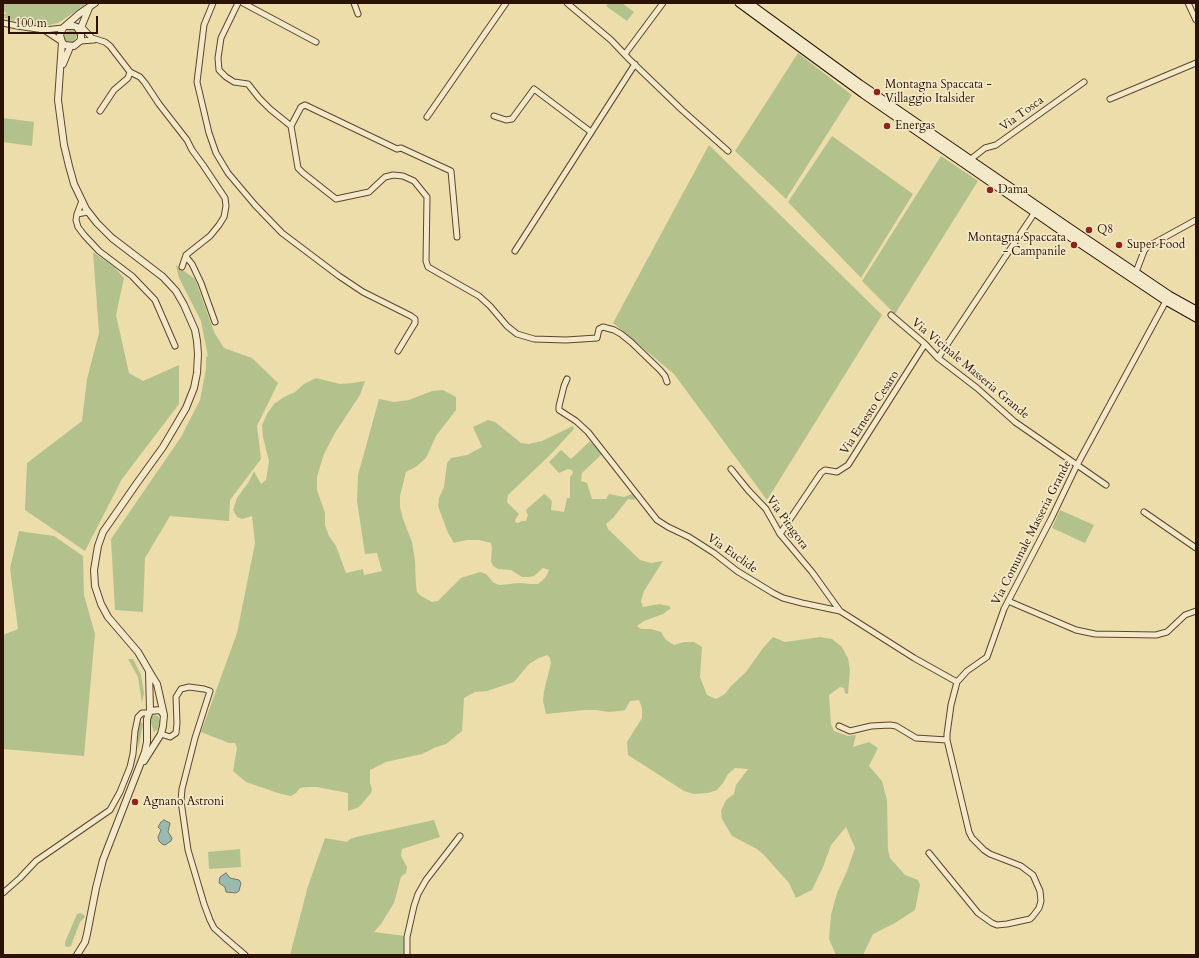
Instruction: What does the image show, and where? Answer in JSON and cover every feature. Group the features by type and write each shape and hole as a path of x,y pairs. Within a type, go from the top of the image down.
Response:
{"main road":[{"path":"739,3 863,94 1166,301 1196,318"},
{"path":"750,3 860,84 1136,272 1196,310"}],"street":[{"path":"213,3 204,25 196,82 209,133 216,153 228,172 255,205 282,234 351,284 385,304 415,319 415,323 398,351"},
{"path":"238,3 221,38 218,58 219,70 234,82 248,84 270,109 291,126"},
{"path":"243,3 316,42"},
{"path":"354,3 358,14"},
{"path":"427,117 506,3"},
{"path":"567,3 611,40 687,115 728,151"},
{"path":"625,54 663,3"},
{"path":"1188,3 1196,20"},
{"path":"93,5 79,14 65,27 60,35 62,42 58,100 64,145 74,184 88,212 97,223 112,238 158,273 176,291 195,330 198,354 197,373 194,388 181,420 110,521 101,539 95,558 94,577 97,594 101,604 108,617 138,652 157,684 164,715 161,733 140,768"},
{"path":"80,42 80,28 93,5"},
{"path":"3,23 44,30 74,26 80,28 97,40 105,42 110,46 130,72 140,77 187,140 192,150 204,165 225,198 226,206 224,216 219,225 210,236 186,255 182,267"},
{"path":"44,30 70,47"},
{"path":"60,69 70,47 80,42 97,40"},
{"path":"1110,99 1196,63"},
{"path":"515,251 635,64"},
{"path":"100,111 114,90 128,78 130,72"},
{"name":"Via Tosca","path":"971,159 985,148 996,145 1084,82"},
{"path":"494,116 506,120 512,119 534,89 592,132"},
{"path":"457,237 451,172 401,148 396,149 305,105 301,107 291,126 298,168 308,178 336,198 369,192 385,177 393,175 403,176 414,181 427,197 426,261 428,266 479,296 490,306 507,326 518,334 534,339 566,340 596,338 599,329 603,327 614,330 631,342 660,370 665,376 667,382"},
{"path":"82,201 76,214 78,227 99,251 132,276 155,300 175,346"},
{"path":"76,214 88,212"},
{"path":"938,358 1035,212"},
{"path":"1136,272 1147,247 1196,220"},
{"path":"186,255 201,283 215,322"},
{"name":"Via Comunale Masseria Grande","path":"957,682 971,668 987,657 1000,618 1008,601 1051,519 1077,464 1166,301"},
{"name":"Via Vicinale Masseria Grande","path":"891,315 925,344 938,358 977,388 1023,428 1077,464 1106,486"},
{"name":"Via Ernesto Cesaro","path":"780,534 822,473 825,470 837,472 848,465 925,344"},
{"name":"Via Euclide","path":"567,378 558,406 559,410 576,421 588,432 657,520 689,537 714,553 737,571 773,593 783,598 840,611 914,658 957,682"},
{"name":"Via Pitagora","path":"731,469 766,509 780,534 812,572 840,611"},
{"path":"1144,512 1196,548"},
{"path":"1008,601 1076,630 1085,633 1101,634 1148,636 1162,634 1170,629 1185,615 1196,612"},
{"path":"78,955 85,942 103,860 140,768 147,742 150,712 149,671"},
{"path":"929,853 978,913 987,921 997,925 1002,925 1030,919 1034,916 1041,901 1040,891 1033,875 1021,866 990,854 984,850 972,838 969,832 947,740 951,705 957,682"},
{"path":"148,729 153,735 161,733 170,737 176,733 176,697 181,689 189,686 210,691 194,738 182,789 181,801 186,837 194,871 210,920 214,928 245,955"},
{"path":"3,893 36,861 110,810 120,792 130,767 138,717 142,712 156,710 160,710 164,715"},
{"path":"138,717 145,717 148,720"},
{"path":"840,726 850,731 871,726 890,724 916,738 947,740"},
{"path":"407,955 408,931 418,894 426,880 460,836"}],"green space":[{"path":"3,3 88,3 58,23 43,26 5,18 3,14 7,14 3,10"},
{"path":"609,3 622,3 634,12 627,21 606,6"},
{"path":"70,28 76,29 78,34 73,43 66,42 64,37"},
{"path":"798,53 852,95 786,199 735,151"},
{"path":"3,118 34,122 32,146 3,142"},
{"path":"832,136 913,194 861,278 788,202"},
{"path":"709,145 882,315 767,500 674,374 613,323"},
{"path":"941,156 978,181 895,314 862,281"},
{"path":"93,252 114,267 124,278 116,315 129,373 143,381 179,365 179,404 122,479 85,551 25,510 27,463 82,421 87,379 99,333"},
{"path":"176,265 195,279 214,332 224,348 252,358 278,383 257,426 261,459 230,500 229,521 170,516 145,558 143,612 115,610 111,539 181,437 200,400 206,369 206,356 208,357 201,321 179,278"},
{"path":"316,378 340,384 365,381 360,395 335,433 324,454 317,477 317,490 325,513 325,525 329,536 336,546 346,573 363,569 364,575 382,571 377,553 365,554 357,501 358,475 379,399 394,402 409,400 432,391 443,390 456,397 456,410 436,436 426,458 417,466 406,472 400,496 400,507 403,519 412,542 417,592 421,596 432,602 438,601 461,578 480,572 486,574 494,583 500,585 519,583 538,584 543,580 549,570 543,568 534,576 522,577 511,570 498,569 493,566 491,561 491,543 479,540 467,540 454,543 448,533 438,506 439,498 444,487 447,463 451,458 467,455 482,447 473,427 488,420 495,422 521,443 528,444 542,441 573,426 574,429 550,455 508,495 507,502 519,514 515,522 518,523 526,521 528,515 526,511 527,509 544,494 552,501 551,510 564,512 567,498 570,498 570,477 573,473 572,470 568,469 559,473 549,462 561,450 571,459 590,441 602,454 582,473 581,481 587,483 592,499 606,499 609,494 624,497 634,493 637,496 634,500 628,499 613,518 606,524 608,529 640,560 651,563 663,561 644,591 641,601 643,607 659,604 669,606 671,608 663,614 644,621 637,626 641,629 651,629 661,632 666,640 674,645 684,642 694,642 702,647 700,677 707,695 716,699 725,694 746,672 773,637 785,642 820,637 832,639 842,647 848,658 850,670 848,694 845,693 844,688 840,687 829,695 831,724 834,731 848,736 856,735 853,747 869,742 878,748 869,766 882,781 887,800 888,850 890,858 905,875 918,880 920,885 915,910 895,923 873,934 863,955 836,955 829,939 831,915 837,893 855,848 846,827 831,845 812,890 796,898 789,883 764,855 757,849 732,836 722,819 721,811 726,800 734,794 736,785 748,769 735,768 728,774 717,790 708,793 694,794 684,791 628,755 627,742 642,718 642,708 639,700 630,701 625,710 620,711 608,712 585,710 546,714 543,701 551,663 550,658 547,655 529,664 514,682 487,691 475,692 464,698 462,731 446,744 422,754 386,762 370,770 371,793 359,807 354,809 348,811 348,793 317,787 306,787 300,788 291,796 246,782 233,771 237,748 235,743 229,743 201,732 237,633 255,543 252,516 242,519 237,517 233,510 237,498 248,483 254,471 261,484 266,480 269,461 263,437 262,425 267,414 274,404 295,392 304,384"},
{"path":"1060,510 1094,525 1085,543 1052,528"},
{"path":"19,531 54,536 83,556 84,595 95,634 84,756 3,749 3,635 18,629 10,568"},
{"path":"128,659 133,659 141,675 144,693 142,703 138,677"},
{"path":"153,715 158,716 160,721 158,729 154,732 151,723 151,717"},
{"path":"141,722 143,724 138,750 138,726"},
{"path":"434,820 440,837 402,849 401,856 407,867 406,873 401,877 394,903 381,924 374,932 405,936 405,955 290,955 308,886 325,838 347,842 356,837"},
{"path":"240,849 241,867 209,869 208,852"},
{"path":"80,913 85,917 80,922 71,946 65,946 65,942 77,914"}],"water":[{"path":"164,820 170,823 168,832 172,838 171,841 165,845 159,841 158,837 161,830 158,827"},
{"path":"226,873 230,878 239,880 241,883 239,891 236,893 226,892 225,887 219,883 220,877"}],"place":[{"name":"Montagna Spaccata - Villaggio Italsider","path":"877,92"},
{"name":"Energas","path":"887,126"},
{"name":"Dama","path":"990,190"},
{"name":"Q8","path":"1089,230"},
{"name":"Montagna Spaccata - Campanile","path":"1074,245"},
{"name":"Super Food","path":"1119,245"},
{"name":"Agnano Astroni","path":"135,802"}]}
